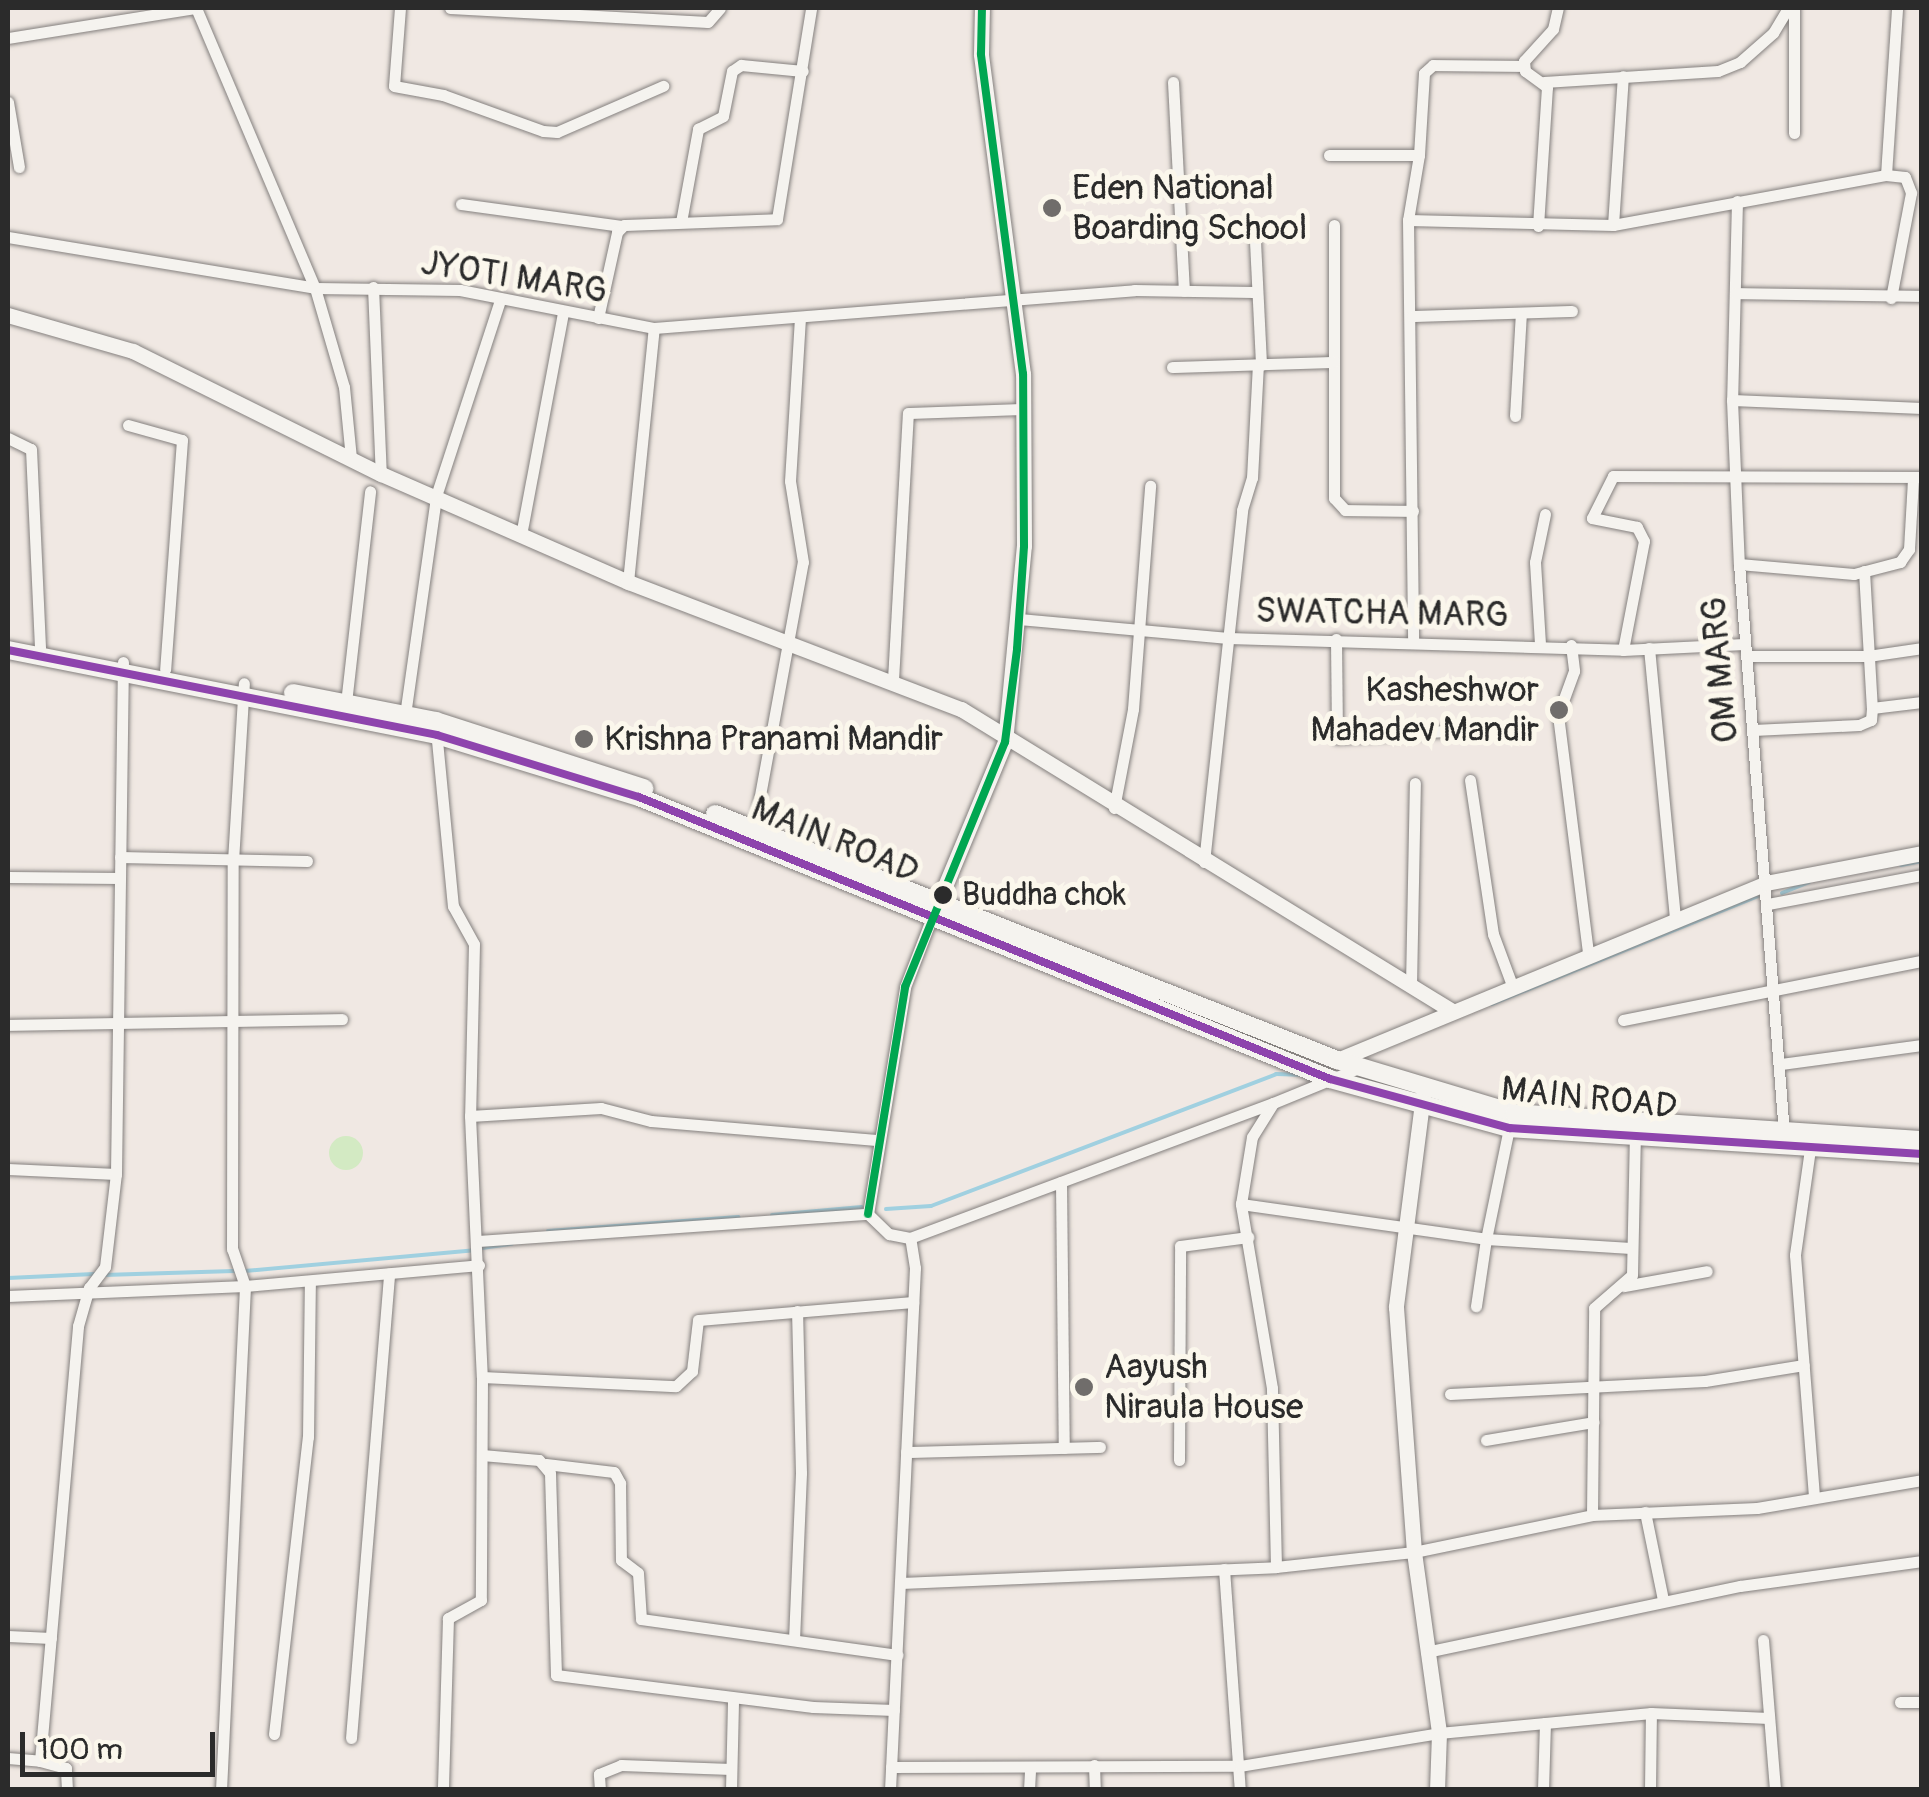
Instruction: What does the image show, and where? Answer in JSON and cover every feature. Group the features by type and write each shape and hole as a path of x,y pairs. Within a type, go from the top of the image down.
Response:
{"main road":[{"name":"MAIN ROAD","path":"8,641 436,728 578,763 754,828 1330,1079 1514,1113 1636,1130 1922,1154"},
{"name":"MAIN ROAD","path":"8,650 164,670 243,689 405,714 937,906 1336,1060 1361,1066 1509,1128 1784,1133 1811,1143 1922,1140"}],"street":[{"path":"8,38 196,8 316,288 344,387 351,459"},
{"path":"400,8 391,77 397,88 443,94 557,132 663,86"},
{"path":"450,8 708,22 720,8"},
{"path":"461,204 622,226 778,219 811,8"},
{"path":"868,1214 904,987 1005,742 1019,619 1023,410 1013,299 981,54 982,8"},
{"path":"1523,66 1552,30 1558,8"},
{"path":"1413,640 1408,220 1419,155 1424,73 1433,65 1523,66 1544,82 1718,70 1740,62 1773,33 1791,8"},
{"path":"1791,8 1794,133"},
{"path":"1886,175 1898,8"},
{"path":"680,222 698,129 723,116 732,71 741,65 802,72"},
{"path":"1613,225 1622,76"},
{"path":"1173,82 1184,291"},
{"path":"1538,226 1544,82"},
{"path":"8,102 18,167"},
{"path":"1329,155 1419,155"},
{"path":"1408,220 1613,225 1886,175 1922,176"},
{"path":"1891,298 1911,192 1905,177"},
{"name":"OM MARG","path":"1737,201 1732,400 1739,564 1784,1133"},
{"path":"1334,225 1335,502 1345,510 1413,511"},
{"path":"598,318 622,226"},
{"name":"JYOTI MARG","path":"8,237 316,288 420,285 654,328 1013,299 1184,291 1253,292"},
{"path":"1204,862 1228,638 1252,478 1259,364 1253,292 1256,241"},
{"path":"373,286 381,474"},
{"path":"1736,294 1922,296"},
{"path":"405,714 436,496 500,300"},
{"path":"1412,316 1572,311"},
{"path":"521,534 563,312"},
{"path":"1516,416 1522,312"},
{"path":"8,314 134,351 381,474 628,582 790,647 893,680 961,710 1005,742 1452,1010"},
{"path":"754,828 803,562 790,481 800,317"},
{"path":"628,582 654,328"},
{"path":"1172,367 1334,362"},
{"path":"1732,400 1922,408"},
{"path":"893,680 908,413 1023,410"},
{"path":"128,425 182,440 164,670"},
{"path":"8,438 31,449 40,648"},
{"path":"1623,650 1644,541 1637,527 1592,518 1613,476 1918,479 1907,558 1864,571 1739,564"},
{"path":"1114,808 1140,630 1150,486"},
{"path":"346,703 370,491"},
{"path":"1540,644 1535,562 1545,514"},
{"path":"1753,730 1859,725 1872,720 1864,571"},
{"name":"SWATCHA MARG","path":"1019,619 1228,638 1413,640 1868,656 1922,648"},
{"path":"1336,639 1337,738 1476,729"},
{"path":"1571,645 1574,671 1558,716 1588,952"},
{"path":"1649,648 1675,918"},
{"path":"40,1761 78,1326 89,1288 106,1267 116,1174 123,666"},
{"path":"221,1790 245,1286 232,1254 233,861 243,689"},
{"path":"1872,708 1922,702"},
{"path":"436,728 453,906 474,944 470,1116 482,1377 481,1600 448,1618 443,1790"},
{"path":"1470,780 1493,934 1512,985"},
{"path":"1411,986 1415,783"},
{"path":"1336,1060 1588,952 1766,883 1922,853"},
{"path":"120,858 307,861"},
{"path":"1768,904 1922,874"},
{"path":"8,877 120,878"},
{"path":"1624,1020 1922,961"},
{"path":"8,1025 342,1019"},
{"path":"1781,1064 1922,1045"},
{"path":"478,1241 868,1214 890,1234 910,1238 1273,1103 1361,1066"},
{"path":"1423,1094 1401,1228 1396,1307 1414,1552 1439,1734 1437,1790"},
{"path":"1273,1103 1252,1137 1240,1204 1272,1388 1276,1567"},
{"path":"470,1116 601,1108 651,1121 879,1140"},
{"path":"1476,1306 1509,1128"},
{"path":"1624,1286 1631,1248 1636,1130"},
{"path":"1811,1143 1795,1255 1814,1496"},
{"path":"8,1169 116,1174"},
{"path":"1061,1182 1064,1448"},
{"path":"1240,1204 1486,1239 1631,1248"},
{"path":"1179,1460 1180,1246 1248,1237"},
{"path":"890,1790 913,1302 910,1238"},
{"path":"8,1296 89,1288 245,1286 479,1265"},
{"path":"1592,1515 1594,1308 1603,1294 1624,1286 1707,1271"},
{"path":"351,1738 389,1274"},
{"path":"274,1734 308,1437 310,1281"},
{"path":"482,1377 676,1386 692,1371 698,1320 913,1302"},
{"path":"794,1640 801,1473 797,1311"},
{"path":"1450,1394 1705,1381 1804,1365"},
{"path":"1486,1440 1594,1422"},
{"path":"906,1452 1100,1447"},
{"path":"482,1454 614,1472 620,1482 620,1560 638,1573 641,1619 897,1655"},
{"path":"546,1464 556,1676 733,1699 894,1710"},
{"path":"901,1583 1276,1567 1414,1552 1592,1515 1757,1508 1922,1480"},
{"path":"1645,1512 1663,1600"},
{"path":"1426,1652 1663,1600 1922,1561"},
{"path":"1224,1568 1240,1790"},
{"path":"8,1636 51,1638"},
{"path":"1763,1640 1775,1790"},
{"path":"731,1790 733,1699"},
{"path":"1900,1702 1922,1702"},
{"path":"892,1767 1240,1766 1439,1734 1651,1713 1769,1718"},
{"path":"1650,1790 1651,1713"},
{"path":"1543,1790 1544,1723"},
{"path":"8,1758 66,1768 68,1790"},
{"path":"600,1790 599,1774 621,1764 731,1769"},
{"path":"1094,1765 1095,1790"},
{"path":"1030,1768 1030,1790"}],"green space":[{"path":"346,1136 358,1141 363,1153 358,1165 346,1170 334,1165 329,1153 334,1141"}],"waterway":[{"path":"1901,865 1922,861"},
{"path":"1782,893 1809,882"},
{"path":"1492,1004 1761,895"},
{"path":"886,1209 931,1206 1276,1074 1299,1075"},
{"path":"772,1215 862,1207"},
{"path":"548,1231 738,1217"},
{"path":"482,1248 512,1244"},
{"path":"245,1271 474,1250"},
{"path":"104,1275 234,1271"},
{"path":"8,1278 94,1274"}],"transit line":[{"path":"868,1214 905,987 1005,742 1017,649 1024,546 1023,374 981,54 982,8"},
{"path":"8,650 437,735 639,797 1330,1079 1509,1128 1922,1154"}],"place":[{"name":"Eden National Boarding School","path":"1052,208"},
{"name":"Kasheshwor Mahadev Mandir","path":"1559,710"},
{"name":"Krishna Pranami Mandir","path":"584,739"},
{"name":"Buddha chok","path":"943,895"},
{"name":"Aayush Niraula House","path":"1084,1387"}]}
